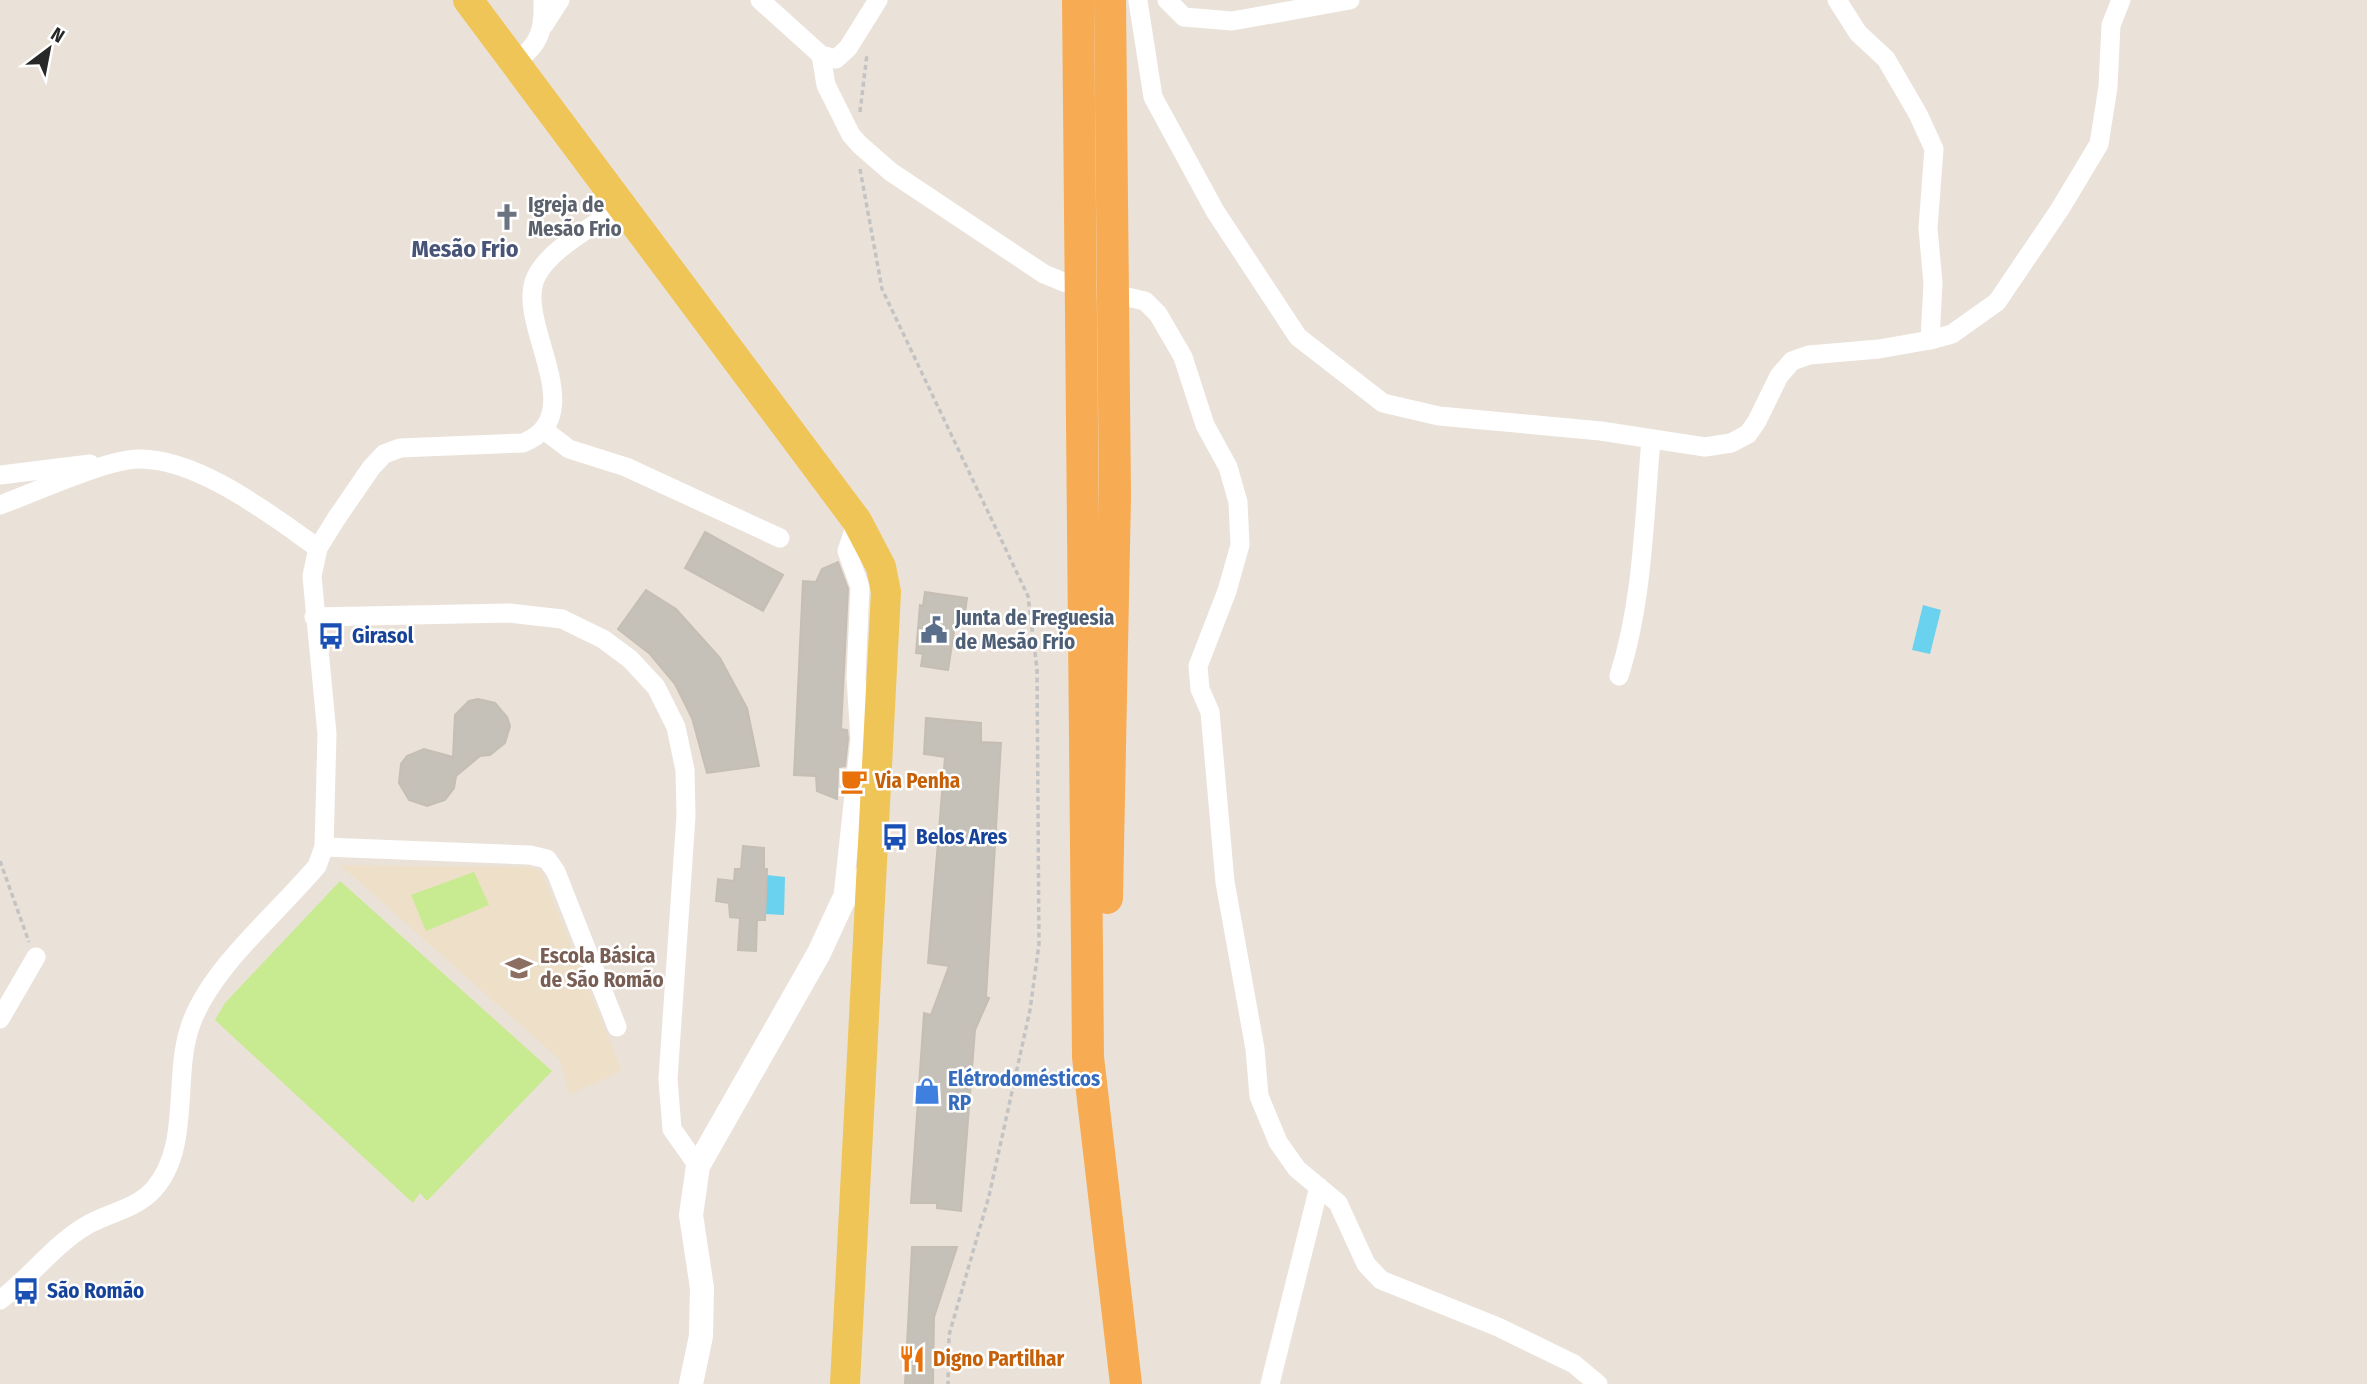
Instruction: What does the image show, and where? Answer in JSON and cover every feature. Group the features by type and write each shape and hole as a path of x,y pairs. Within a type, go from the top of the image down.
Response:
{"highway":[{"path":"1078,0 1100,497 1105,973 1110,1135 1128,1329 1139,1384"},
{"path":"1126,1384 1088,1057 1100,497 1134,0"}],"main road":[{"path":"468,0 857,521 881,567 886,592 874,867 845,1384"}],"street":[{"path":"543,0 544,25"},
{"path":"515,62 540,39 544,25 560,0"},
{"path":"760,0 821,55 836,59 848,48 878,0"},
{"path":"1134,0 1153,97 1215,211 1298,337 1383,403 1439,416 1601,431 1705,447 1731,443 1748,434 1779,376 1792,361 1809,355 1879,349 1952,334 1997,302 2060,209 2099,144 2108,88 2111,25 2121,0"},
{"path":"1167,0 1184,17 1232,21 1350,0"},
{"path":"1837,0 1858,33 1886,59 1934,149 1928,228 1933,283 1930,340"},
{"path":"821,55 826,85 851,135 891,172 1044,274 1066,283 1145,300 1158,314 1183,357 1194,399 1228,467 1238,502 1240,545 1227,591 1198,666 1200,689 1210,712 1223,870 1255,1049 1259,1096 1278,1142 1297,1169 1338,1203 1366,1264 1381,1280 1498,1327 1574,1364 1598,1384"},
{"path":"0,1300 88,1224 134,1205 154,1189 165,1173 174,1145 184,1054 190,1026 202,999 317,866 324,847 327,734 312,576 318,548 371,468 384,454 400,448 523,443 536,438 544,430 552,414 552,395 533,299 533,283 546,260 622,206"},
{"path":"544,430 569,449 625,467 780,538"},
{"path":"1619,676 1628,647 1640,562 1651,440"},
{"path":"0,475 137,459 176,464 213,481 318,548"},
{"path":"0,505 89,472 137,459"},
{"path":"840,930 860,739 856,678 860,587 847,551 857,521"},
{"path":"314,617 509,613 562,619 603,639 630,659 656,687 676,727 685,770 686,816 668,1079 672,1129 698,1166"},
{"path":"324,847 530,855 547,859 556,872 617,1027"},
{"path":"691,1384 701,1336 702,1287 691,1215 698,1166 818,953 843,901 874,867"},
{"path":"818,953 840,930 871,920"},
{"path":"840,930 869,950"},
{"path":"0,1019 36,957"},
{"path":"1270,1384 1319,1187"}],"path":[{"path":"868,48 860,112 860,173 882,289 1028,596 1037,669 1039,944 1030,1010 989,1196 949,1335 948,1384"},
{"path":"0,861 14,906 36,957"}],"shaded area":[{"name":"Escola Básica de São Romão","path":"340,865 529,867 541,871 622,1071 569,1095 560,1060"}],"green space":[{"path":"474,872 489,905 426,931 411,895"},
{"path":"340,881 552,1071 427,1201 420,1193 413,1203 215,1020 225,1003"}],"water":[{"path":"1923,605 1941,610 1930,654 1912,650"},
{"path":"767,875 785,877 784,915 765,914"}],"building":[{"path":"705,532 783,575 763,611 685,568"},
{"path":"838,562 848,589 841,729 847,730 848,739 845,766 838,767 837,799 817,791 816,776 794,775 803,581 816,582 822,569"},
{"path":"646,590 676,609 720,658 747,708 759,766 707,773 692,718 675,684 650,654 618,629"},
{"name":"Junta de Freguesia de Mesão Frio","path":"925,592 967,598 963,626 955,625 948,670 921,666 923,654 916,653 920,605 923,606"},
{"path":"478,699 495,703 507,717 510,726 505,743 490,755 480,756 456,776 454,788 445,800 427,806 409,800 399,783 401,764 407,756 424,749 453,757 455,715 469,701"},
{"path":"926,718 981,723 981,742 1001,743 986,997 989,998 975,1030 961,1211 937,1208 937,1203 911,1203 924,1013 931,1015 949,966 928,963 945,757 924,754"},
{"path":"743,846 764,848 764,869 767,869 765,920 757,920 756,951 738,950 740,918 730,917 729,903 716,901 718,879 734,881 735,869 741,869"},
{"path":"912,1247 957,1247 934,1317 933,1384 905,1384"}],"place":[{"name":"Igreja de Mesão Frio","path":"507,217"},
{"name":"Junta de Freguesia de Mesão Frio","path":"934,630"},
{"name":"Girasol","path":"331,636"},
{"name":"Via Penha","path":"854,781"},
{"name":"Belos Ares","path":"895,837"},
{"name":"Escola Básica de São Romão","path":"519,968"},
{"name":"Elétrodomésticos RP","path":"927,1091"},
{"name":"São Romão","path":"26,1291"},
{"name":"Digno Partilhar","path":"912,1359"}],"district":[{"name":"Mesão Frio","path":"465,249"}]}
